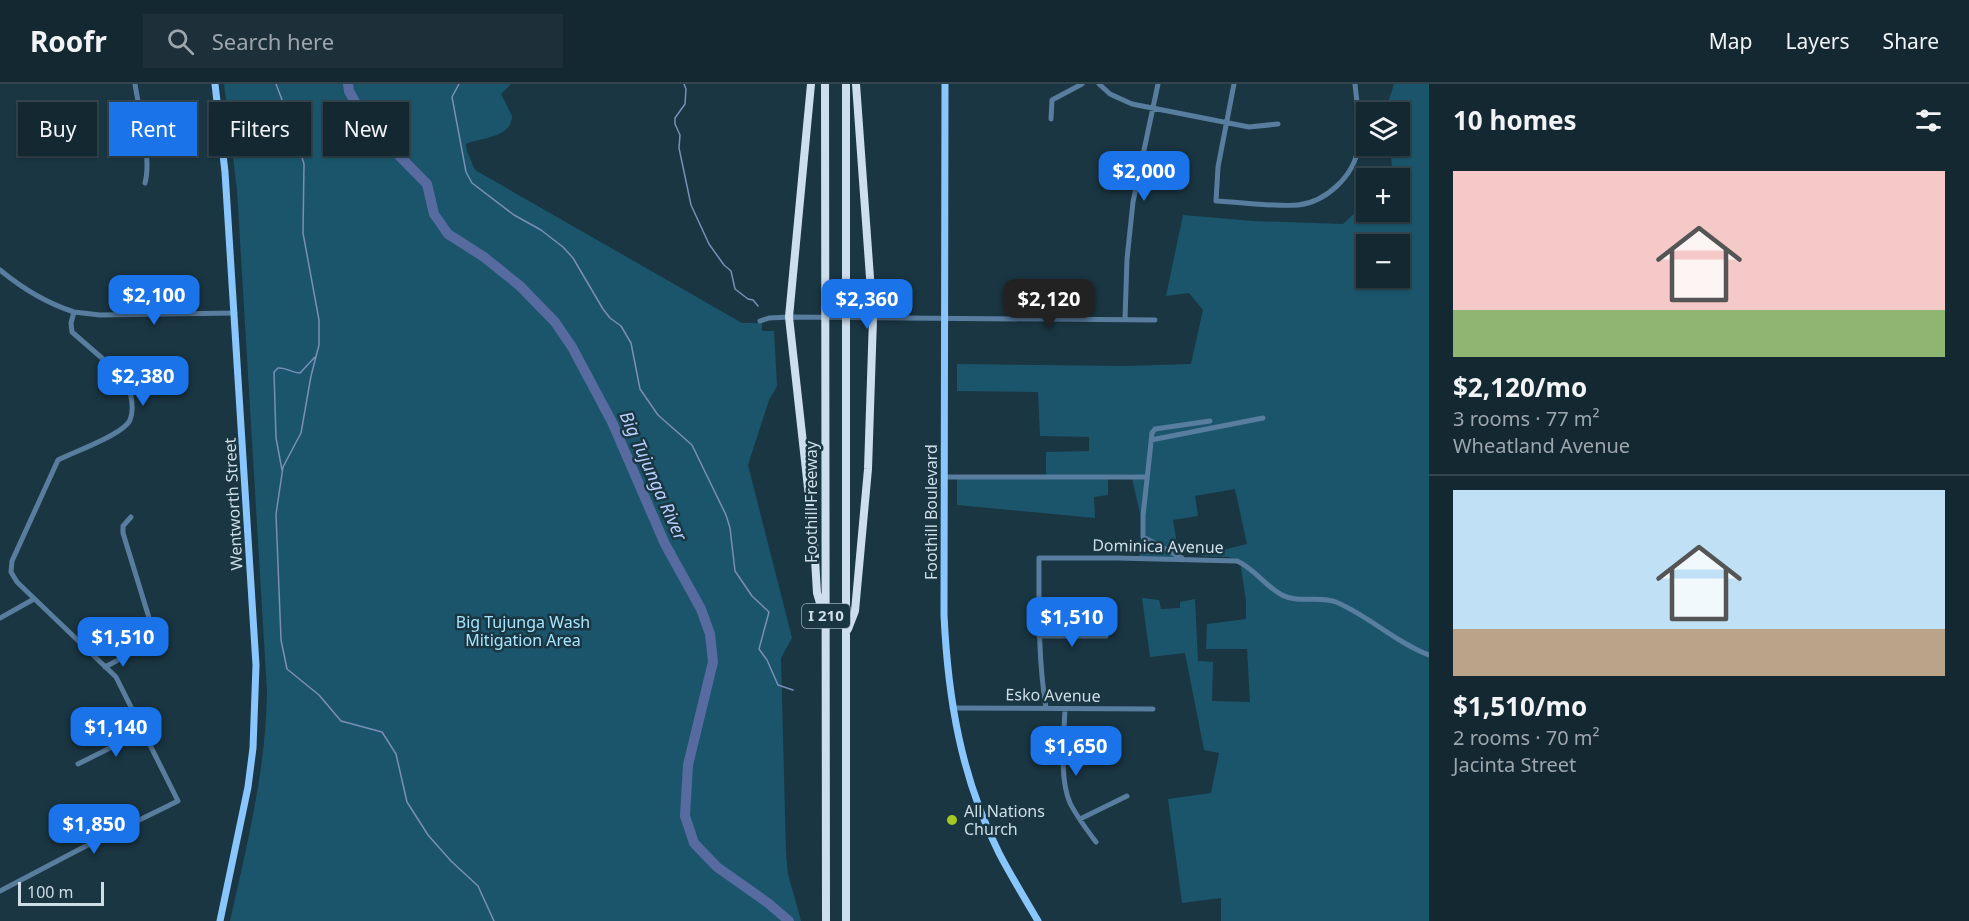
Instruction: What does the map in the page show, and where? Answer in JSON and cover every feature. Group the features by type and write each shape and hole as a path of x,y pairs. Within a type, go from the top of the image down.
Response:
{"highway":[{"path":"811,84 789,317 814,542 817,593 826,627"},
{"name":"Foothill Freeway","path":"825,84 826,921"},
{"name":"I 210","path":"846,84 846,921"},
{"path":"846,632 855,611 868,469 873,319 856,84"}],"main road":[{"name":"Wentworth Street","path":"215,84 225,172 235,313 256,702 248,787 220,921"},
{"name":"Foothill Boulevard","path":"945,84 944,615 947,677 964,760 983,816 999,853 1038,921"}],"street":[{"path":"135,84 147,158 146,183"},
{"path":"1051,119 1052,100 1082,84"},
{"path":"1099,84 1110,94 1132,104 1249,127 1278,124"},
{"path":"1125,319 1127,259 1133,202 1158,84"},
{"path":"1234,84 1218,167 1216,201 1300,205 1319,198 1335,188 1349,171 1358,150 1359,125 1355,84"},
{"path":"0,270 34,295 59,308 74,312 100,315 235,313"},
{"path":"0,891 178,801 121,686 105,667 13,577 11,564 58,460 123,429 131,417 130,389 126,379 72,332 71,323 74,312"},
{"path":"760,321 789,317 1155,320"},
{"path":"1151,440 1263,418"},
{"path":"1184,559 1143,537 1146,477 1151,440 1155,429 1210,421"},
{"path":"945,477 1146,477"},
{"path":"105,667 150,643 153,634 123,533 123,526 131,517"},
{"name":"Dominica Avenue","path":"1039,636 1039,558 1238,561 1284,596 1296,600 1335,602 1399,641 1429,655"},
{"path":"0,618 34,599"},
{"path":"1046,708 1042,686 1039,636 1106,636"},
{"name":"Esko Avenue","path":"952,708 1153,709"},
{"path":"1065,709 1065,782 1071,804 1095,842"},
{"path":"78,764 144,731"},
{"path":"1080,819 1127,796"}],"green space":[{"name":"Big Tujunga Wash Mitigation Area","path":"224,84 511,84 501,94 512,116 510,124 501,133 466,144 475,170 742,323 762,323 762,331 774,331 777,386 769,400 748,465 792,638 781,658 786,853 788,874 801,921 230,921 259,778 267,691 237,190 233,156 311,156 311,102 226,102"},
{"path":"1394,84 1429,84 1429,921 1221,921 1221,898 1182,903 1168,799 1211,793 1219,753 1204,750 1185,653 1150,657 1142,598 1159,600 1161,609 1180,608 1180,602 1195,599 1198,661 1213,662 1212,701 1250,702 1247,649 1206,649 1207,624 1246,619 1246,601 1240,561 1228,557 1199,556 1247,544 1235,489 1195,496 1198,516 1173,520 1179,557 1139,559 1142,522 1131,474 1108,478 1108,495 1094,497 1095,518 957,505 957,477 1046,476 1046,452 1089,451 1089,437 1040,436 1038,392 957,391 957,364 1125,366 1191,364 1203,310 1189,293 1166,296 1183,215 1253,221 1343,224 1356,212 1356,222 1410,222 1410,168 1392,168 1391,156 1410,156 1410,102 1388,102"}],"waterway":[{"path":"276,84 304,164 303,233 319,320 319,345 301,433 283,467 276,514 281,640 287,669 319,695 341,721 382,732 396,754 407,802 428,835 478,886 494,921"},
{"name":"Big Tujunga River","path":"348,84 349,91 366,122 427,184 434,214 448,234 484,257 520,286 555,322 572,347 612,422 665,544 701,609 710,634 713,662 688,765 685,816 694,843 717,867 768,903 789,921"},
{"path":"459,84 452,97 466,172 472,183 514,215 541,230 563,247 573,258 603,309 621,326 631,343 640,389 658,415 692,445 726,515 730,528 735,571 752,596 769,612 759,649 767,660 778,685 793,690"},
{"path":"684,84 685,104 675,118 675,124 680,135 679,148 691,205 709,244 731,271 735,289 753,300 758,306"},
{"path":"282,470 276,438 274,372 281,368 300,373 315,357"}],"place":[{"name":"All Nations Church","path":"952,820"}]}
